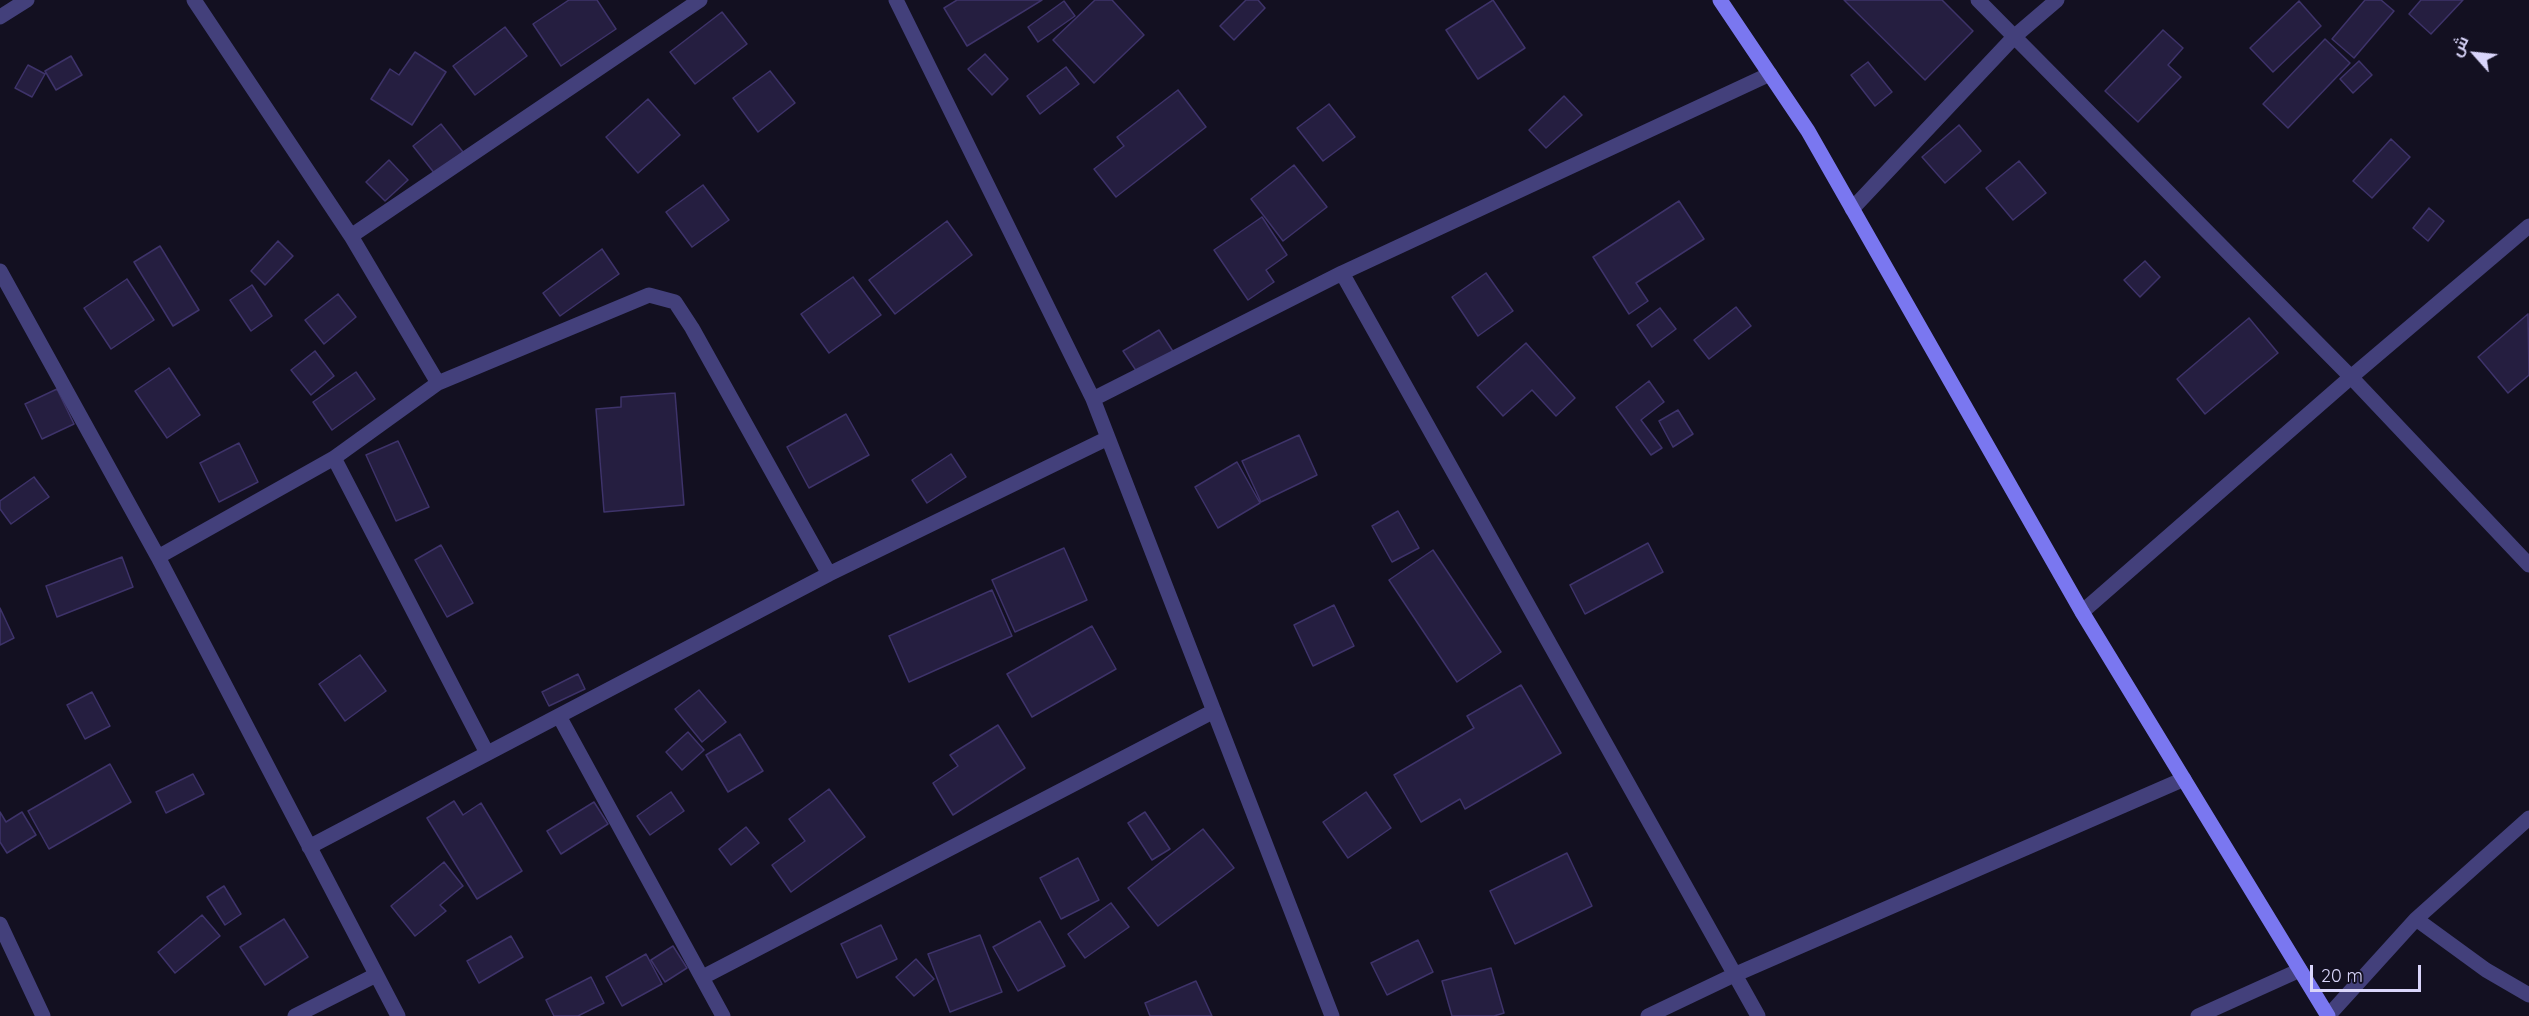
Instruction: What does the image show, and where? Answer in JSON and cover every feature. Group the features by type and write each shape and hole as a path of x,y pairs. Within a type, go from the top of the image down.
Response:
{"main road":[{"path":"1720,0 1808,132 2082,612 2328,1016"}],"street":[{"path":"0,17 27,0"},
{"path":"194,0 351,236 438,383"},
{"path":"351,236 700,0"},
{"path":"896,0 1093,399 1330,1015"},
{"path":"1978,0 2351,377 2529,565"},
{"path":"1852,209 2015,36 2057,0"},
{"path":"1093,399 1342,273 1770,74"},
{"path":"2082,612 2351,377 2529,226"},
{"path":"0,272 158,557 398,1016"},
{"path":"1342,273 1758,1016"},
{"path":"158,557 334,458 438,383 649,294 675,302 692,328 828,574"},
{"path":"309,847 828,574 1108,438"},
{"path":"334,458 487,753"},
{"path":"703,977 1214,711"},
{"path":"558,716 723,1016"},
{"path":"1648,1016 1734,975 2184,778"},
{"path":"2328,1016 2416,919 2529,818"},
{"path":"2416,919 2486,970 2529,995"},
{"path":"0,924 43,1016"},
{"path":"2198,1016 2300,970"},
{"path":"295,1016 376,975"}],"building":[{"path":"569,0 597,0 616,29 561,66 533,24"},
{"path":"957,0 1042,0 967,46 944,8"},
{"path":"1095,0 1112,0 1144,35 1094,83 1053,40"},
{"path":"1246,0 1258,0 1265,8 1234,40 1220,26"},
{"path":"1493,0 1525,48 1478,79 1446,30"},
{"path":"1844,0 1942,0 1973,31 1925,80"},
{"path":"2365,0 2381,0 2394,11 2354,58 2332,39"},
{"path":"2421,0 2463,0 2431,34 2409,14"},
{"path":"1064,1 1075,16 1038,42 1028,27"},
{"path":"2299,1 2321,26 2273,72 2250,48"},
{"path":"722,12 747,44 695,84 670,52"},
{"path":"505,27 527,56 475,95 453,66"},
{"path":"2163,30 2183,48 2168,65 2181,77 2138,122 2105,91"},
{"path":"2325,39 2350,63 2288,128 2263,104"},
{"path":"415,52 446,72 412,125 371,99 390,69 399,75"},
{"path":"985,54 1008,79 992,95 968,69"},
{"path":"71,56 82,75 56,90 45,71"},
{"path":"2359,61 2372,75 2353,93 2340,79"},
{"path":"1868,62 1892,92 1875,106 1851,75"},
{"path":"28,65 45,74 32,97 15,88"},
{"path":"1066,67 1079,84 1040,114 1027,96"},
{"path":"770,71 795,103 758,132 733,98"},
{"path":"1178,90 1206,127 1116,197 1094,169 1124,146 1117,137"},
{"path":"1564,96 1582,115 1546,148 1529,130"},
{"path":"648,99 680,135 638,173 606,137"},
{"path":"1329,104 1355,137 1323,161 1297,128"},
{"path":"441,124 463,152 435,174 413,146"},
{"path":"1959,125 1981,151 1945,183 1922,157"},
{"path":"2391,139 2410,157 2372,198 2353,181"},
{"path":"389,160 408,180 385,201 366,182"},
{"path":"2019,161 2046,193 2013,220 1986,188"},
{"path":"1294,165 1327,207 1283,241 1251,199"},
{"path":"703,185 729,220 692,247 666,212"},
{"path":"1679,201 1704,239 1636,283 1648,301 1629,314 1593,257"},
{"path":"2429,208 2444,221 2428,241 2413,228"},
{"path":"1262,217 1287,255 1266,270 1274,282 1248,300 1214,250"},
{"path":"947,221 972,255 895,314 869,280"},
{"path":"278,241 293,256 265,285 251,271"},
{"path":"160,246 199,310 173,326 134,262"},
{"path":"602,249 619,274 560,316 543,293"},
{"path":"2145,261 2160,277 2140,297 2124,280"},
{"path":"1486,273 1513,311 1478,336 1452,297"},
{"path":"853,277 881,315 829,353 801,314"},
{"path":"127,279 154,320 111,349 84,308"},
{"path":"252,285 272,316 251,331 230,300"},
{"path":"338,294 356,317 324,344 305,320"},
{"path":"1736,307 1751,326 1709,359 1694,340"},
{"path":"1660,308 1676,329 1652,347 1637,325"},
{"path":"2528,314 2529,375 2508,393 2478,357"},
{"path":"2249,318 2278,353 2205,414 2177,379"},
{"path":"1159,330 1174,353 1139,375 1123,351"},
{"path":"1526,343 1575,398 1556,416 1532,390 1503,416 1477,387"},
{"path":"315,351 334,376 311,395 291,370"},
{"path":"169,368 200,415 167,438 135,391"},
{"path":"356,372 375,399 332,430 313,402"},
{"path":"1649,381 1664,402 1641,420 1662,448 1651,455 1616,407"},
{"path":"57,389 74,424 42,439 25,404"},
{"path":"675,393 684,505 604,512 596,409 621,407 621,397"},
{"path":"1678,410 1693,434 1673,447 1659,421"},
{"path":"846,414 869,455 809,488 787,447"},
{"path":"1299,435 1317,475 1261,502 1242,461"},
{"path":"398,441 429,507 396,521 366,455"},
{"path":"239,443 258,482 219,502 200,463"},
{"path":"951,454 966,477 927,503 912,480"},
{"path":"1237,462 1260,503 1218,528 1195,487"},
{"path":"34,477 49,497 11,524 0,509 0,501"},
{"path":"1398,511 1419,548 1392,562 1372,526"},
{"path":"1648,543 1663,572 1585,614 1570,585"},
{"path":"441,545 473,603 447,617 415,560"},
{"path":"1064,548 1087,600 1015,632 992,580"},
{"path":"1433,550 1501,652 1457,682 1389,580"},
{"path":"122,557 133,587 57,617 46,586"},
{"path":"992,590 1012,636 909,682 889,636"},
{"path":"1334,605 1354,646 1313,666 1294,625"},
{"path":"0,608 14,638 0,645"},
{"path":"1092,626 1116,669 1032,717 1007,674"},
{"path":"360,655 386,691 345,721 319,684"},
{"path":"578,674 585,689 549,706 542,692"},
{"path":"1521,685 1561,753 1465,809 1460,799 1421,822 1394,775 1474,728 1467,716"},
{"path":"699,690 726,722 702,742 675,709"},
{"path":"92,692 110,726 85,739 67,705"},
{"path":"998,725 1025,768 953,815 933,783 958,766 950,755"},
{"path":"688,732 704,750 682,770 666,752"},
{"path":"740,734 763,771 728,792 706,755"},
{"path":"110,764 131,802 49,849 28,811"},
{"path":"193,774 204,794 166,813 156,792"},
{"path":"829,789 865,837 791,892 772,865 805,841 789,819"},
{"path":"671,792 684,811 650,835 637,816"},
{"path":"1366,792 1391,828 1348,858 1323,822"},
{"path":"454,801 463,815 481,803 522,871 477,899 427,818"},
{"path":"594,802 608,824 561,854 547,831"},
{"path":"0,812 6,822 22,812 36,835 7,853 0,842"},
{"path":"1145,812 1170,849 1152,860 1128,823"},
{"path":"746,827 759,843 731,865 719,849"},
{"path":"1203,829 1234,868 1158,926 1128,888"},
{"path":"1567,853 1592,906 1515,944 1490,891"},
{"path":"1078,858 1099,900 1061,919 1040,878"},
{"path":"444,862 463,886 440,905 446,911 415,936 391,906"},
{"path":"224,886 241,914 225,925 207,897"},
{"path":"1111,903 1129,927 1085,958 1068,934"},
{"path":"202,915 220,936 175,973 158,952"},
{"path":"284,919 308,957 265,985 240,947"},
{"path":"1040,921 1065,966 1018,991 993,947"},
{"path":"881,925 897,959 857,978 841,944"},
{"path":"980,935 1002,992 950,1012 928,954"},
{"path":"511,936 523,957 479,983 467,961"},
{"path":"1418,940 1433,972 1387,995 1371,963"},
{"path":"673,946 687,968 665,982 651,960"},
{"path":"646,954 662,984 622,1006 606,977"},
{"path":"916,959 934,979 914,996 896,977"},
{"path":"1491,968 1504,1013 1494,1016 1452,1016 1442,981"},
{"path":"591,977 604,1003 578,1016 554,1016 546,1000"},
{"path":"1196,981 1212,1016 1150,1016 1145,1003"}]}
